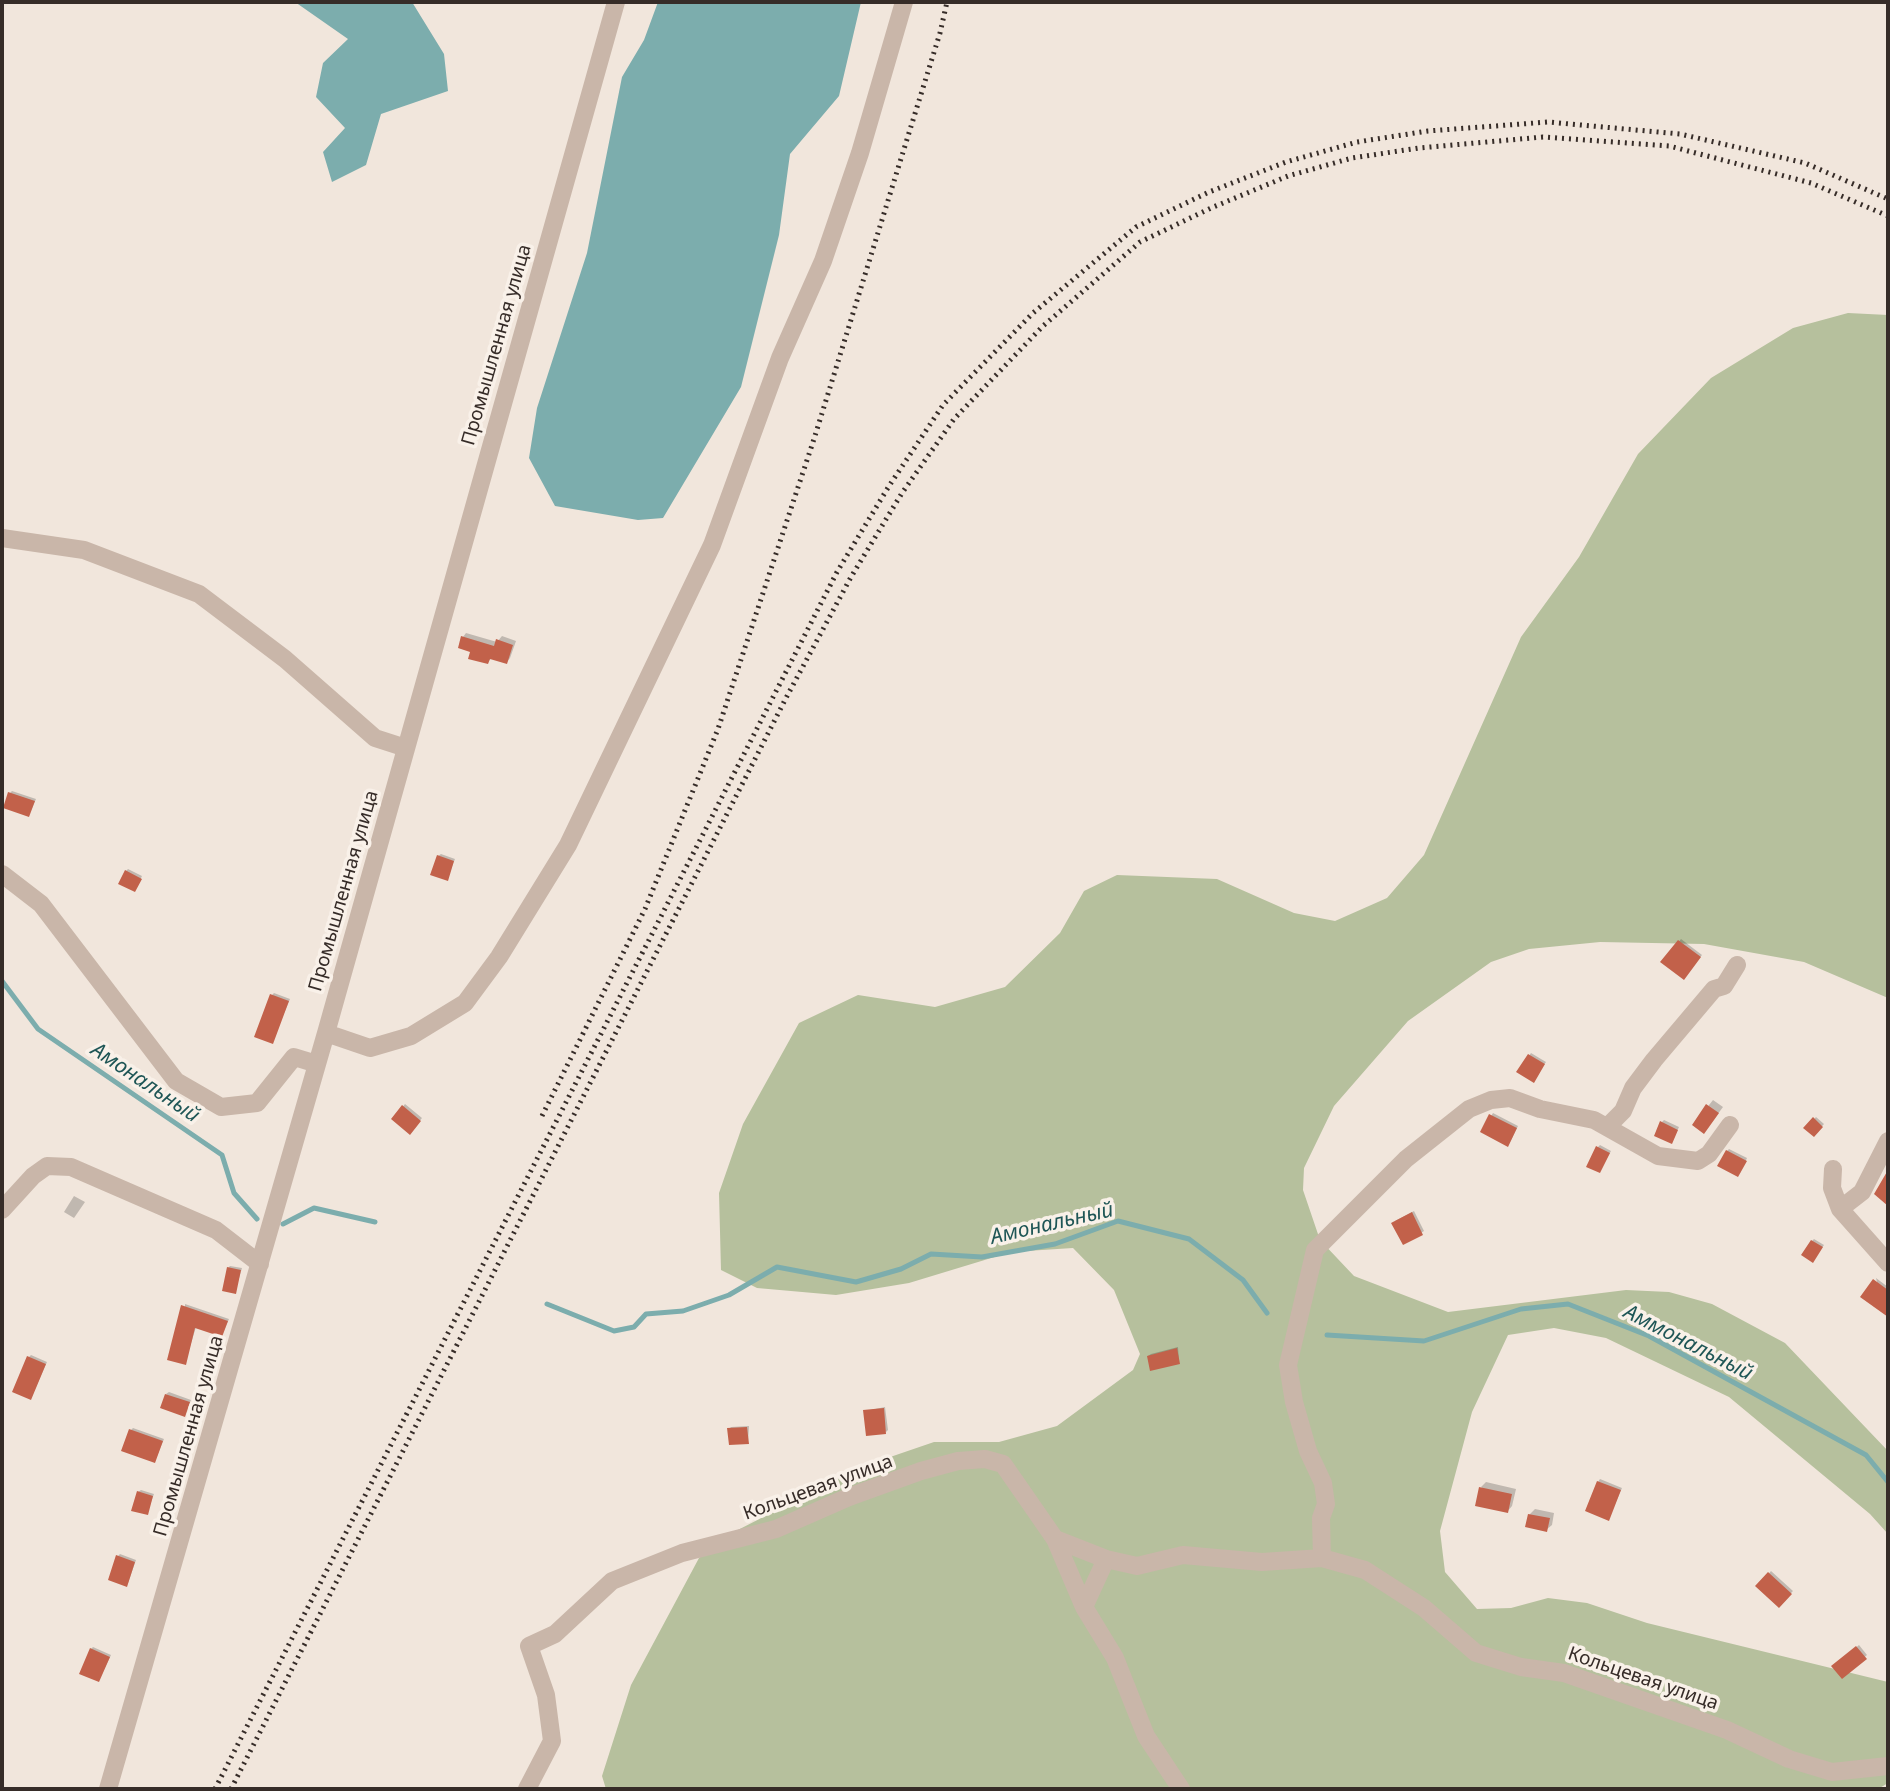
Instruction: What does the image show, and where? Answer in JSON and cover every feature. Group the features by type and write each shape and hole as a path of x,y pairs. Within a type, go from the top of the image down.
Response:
{"street":[{"name":"Промышленная улица","path":"108,1789 326,1033 615,2"},
{"path":"326,1033 370,1048 411,1036 466,1003 499,957 568,845 712,545 780,358 823,261 860,153 904,2"},
{"path":"2,538 83,550 199,594 285,659 375,738 406,748"},
{"path":"2,874 41,904 176,1081 221,1107 257,1103 294,1057 317,1064"},
{"path":"1606,1127 1623,1111 1633,1088 1654,1060 1714,989 1724,986 1737,965"},
{"path":"1322,1558 1321,1518 1326,1504 1323,1483 1308,1451 1287,1366 1302,1315 1315,1250 1398,1167 1469,1108 1491,1100 1510,1098 1540,1109 1594,1120 1658,1156 1698,1161 1709,1154 1730,1125"},
{"path":"1840,1209 1862,1192 1888,1141"},
{"path":"2,1210 33,1176 47,1166 71,1167 215,1230 260,1264"},
{"path":"1833,1169 1832,1188 1840,1209 1888,1263"},
{"name":"Кольцевая улица","path":"527,1789 552,1741 546,1695 529,1646 555,1634 612,1581 682,1553 776,1529 849,1497 958,1461 985,1459 1003,1464 1055,1539 1106,1559 1137,1566 1183,1555 1262,1562 1322,1558 1365,1570 1424,1608 1476,1653 1521,1667 1564,1673 1727,1730 1789,1759 1832,1772 1888,1766"},
{"path":"1055,1539 1084,1606 1115,1658 1146,1735 1181,1789"},
{"path":"1084,1606 1106,1559"}],"green space":[{"path":"1848,313 1888,315 1888,998 1804,962 1704,944 1600,942 1529,949 1491,962 1408,1021 1334,1106 1304,1168 1303,1190 1320,1240 1354,1276 1448,1312 1626,1290 1669,1292 1712,1304 1785,1343 1888,1451 1888,1534 1870,1514 1729,1397 1606,1338 1554,1328 1508,1335 1472,1412 1440,1531 1445,1572 1477,1609 1511,1608 1548,1598 1587,1603 1647,1623 1888,1682 1888,1783 1878,1789 606,1789 602,1776 631,1685 699,1558 730,1534 861,1467 934,1442 999,1442 1057,1426 1133,1370 1140,1354 1114,1290 1073,1248 1011,1252 909,1283 836,1295 757,1288 721,1270 719,1193 743,1124 799,1023 858,995 935,1007 1005,987 1060,933 1084,891 1117,875 1217,879 1294,913 1335,921 1387,898 1424,855 1521,637 1579,557 1638,454 1711,378 1793,328"}],"water":[{"path":"295,2 412,2 444,54 448,91 381,114 366,165 332,182 323,152 345,128 316,97 323,63 348,39"},
{"path":"658,2 861,2 839,96 790,154 779,235 741,387 663,518 638,520 555,506 529,458 537,408 587,253 622,77 644,40"}],"building":[{"path":"461,636 494,646 496,639 513,645 507,664 490,659 488,664 468,659 470,652 458,648"},
{"path":"8,792 35,801 29,817 3,808"},
{"path":"437,855 454,861 448,881 430,875"},
{"path":"125,870 142,879 135,892 118,884"},
{"path":"1678,940 1701,957 1684,980 1660,962"},
{"path":"270,994 289,1001 273,1044 254,1037"},
{"path":"1528,1054 1545,1064 1534,1083 1516,1072"},
{"path":"1706,1104 1719,1113 1704,1134 1692,1125"},
{"path":"402,1105 421,1121 410,1135 391,1119"},
{"path":"1489,1114 1517,1128 1508,1147 1480,1132"},
{"path":"1813,1117 1823,1127 1814,1137 1803,1128"},
{"path":"1660,1121 1678,1130 1672,1144 1654,1136"},
{"path":"1596,1146 1610,1153 1600,1173 1586,1167"},
{"path":"1726,1150 1747,1161 1738,1177 1717,1166"},
{"path":"1888,1170 1888,1206 1874,1194"},
{"path":"1412,1212 1423,1235 1403,1245 1391,1223"},
{"path":"1811,1240 1823,1247 1813,1263 1801,1255"},
{"path":"227,1267 241,1270 236,1294 222,1291"},
{"path":"1873,1279 1888,1290 1888,1317 1860,1297"},
{"path":"181,1305 228,1321 222,1337 195,1328 186,1365 167,1360"},
{"path":"1177,1348 1180,1364 1150,1371 1147,1356"},
{"path":"27,1356 46,1364 31,1400 12,1392"},
{"path":"165,1394 190,1402 185,1417 160,1408"},
{"path":"884,1408 886,1434 866,1436 863,1410"},
{"path":"747,1427 749,1444 729,1445 727,1428"},
{"path":"129,1429 163,1441 155,1463 121,1451"},
{"path":"1597,1481 1621,1490 1609,1521 1585,1511"},
{"path":"1479,1487 1512,1494 1508,1513 1475,1506"},
{"path":"137,1491 153,1496 148,1515 131,1511"},
{"path":"1528,1514 1550,1518 1547,1532 1525,1527"},
{"path":"116,1555 135,1562 127,1587 108,1580"},
{"path":"1768,1572 1792,1594 1779,1608 1755,1586"},
{"path":"1856,1646 1867,1659 1842,1679 1831,1666"},
{"path":"90,1648 110,1657 99,1682 79,1674"}],"waterway":[{"name":"Амональный","path":"2,981 38,1029 222,1155 234,1193 257,1219"},
{"name":"Амональный","path":"283,1224 314,1208 375,1222"},
{"name":"Амональный","path":"547,1304 614,1331 634,1327 646,1314 683,1311 729,1295 777,1267 856,1282 901,1269 931,1254 982,1257 1055,1244 1118,1221 1189,1239 1243,1280 1267,1313"},
{"name":"Аммональный","path":"1327,1335 1424,1341 1521,1309 1568,1304 1649,1336 1866,1455 1888,1482"}],"railway":[{"path":"542,1116 645,909 718,729 814,439 940,33 947,2"},
{"path":"215,1789 837,572 889,486 943,405 1033,313 1136,227 1209,192 1286,162 1357,142 1428,131 1548,122 1680,134 1805,163 1888,199"},
{"path":"231,1789 786,698 851,577 902,493 954,419 1043,326 1140,242 1211,208 1288,176 1352,158 1419,148 1543,137 1669,146 1811,183 1888,216"}]}
